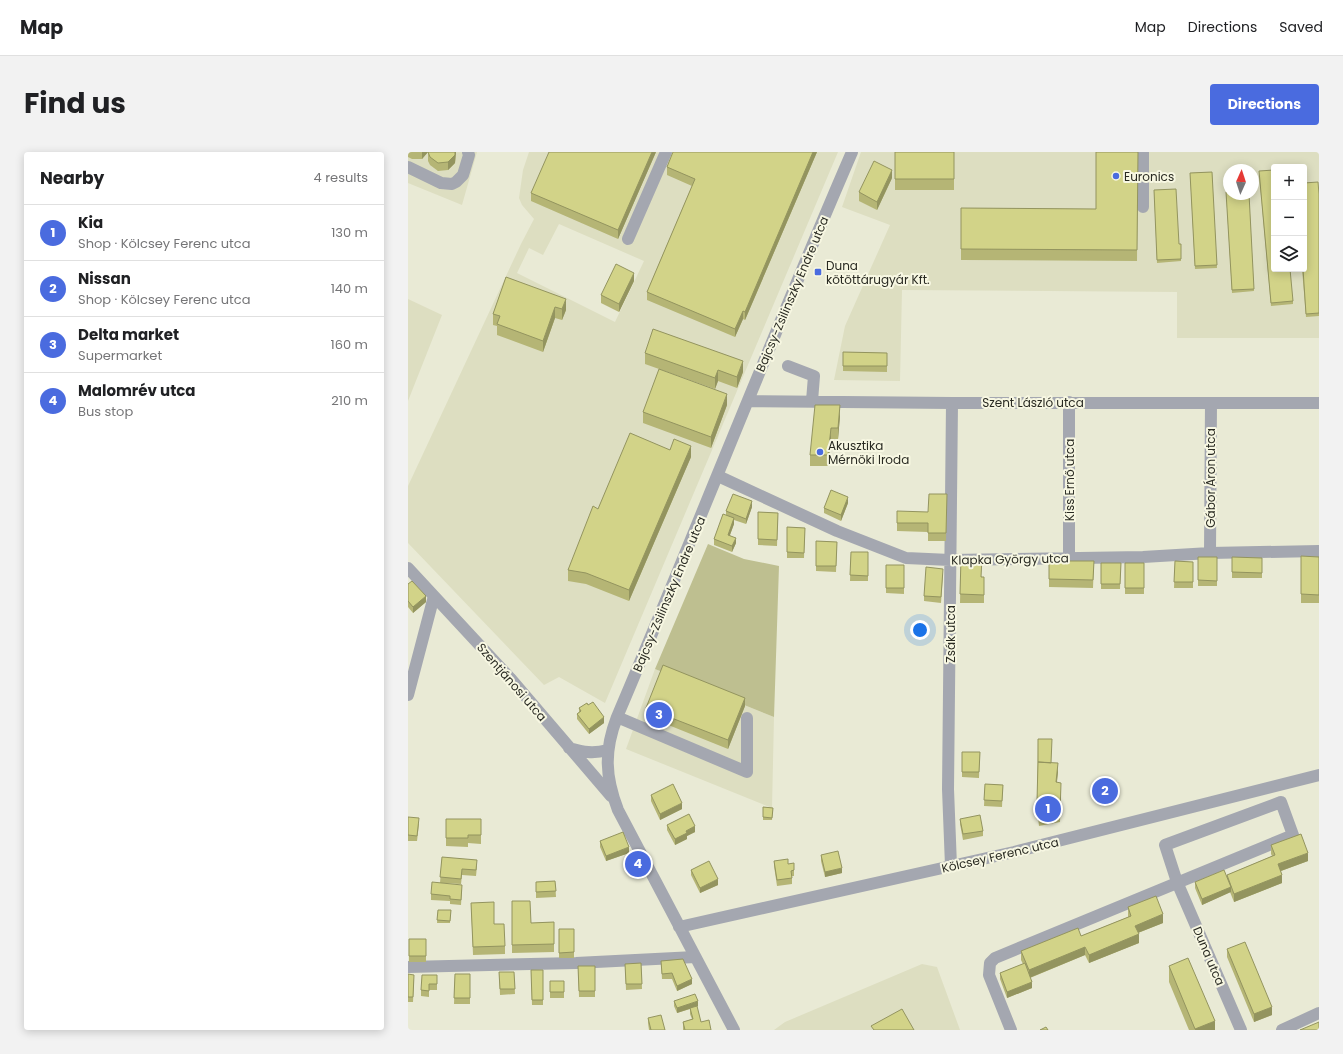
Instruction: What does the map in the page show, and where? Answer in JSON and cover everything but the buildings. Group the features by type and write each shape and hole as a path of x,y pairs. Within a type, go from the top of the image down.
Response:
{"street":[{"path":"408,167 441,183 452,184 463,175 469,155 468,152"},
{"path":"628,239 666,152"},
{"name":"Bajcsy-Zsilinszky Endre utca","path":"734,1030 618,810 613,798 609,780 607,764 608,750 610,737 617,717 852,152"},
{"path":"1143,152 1143,207"},
{"path":"788,366 814,376 812,401"},
{"name":"Szent László utca","path":"748,401 952,403 1319,403"},
{"name":"Kiss Ernő utca","path":"1069,402 1070,558"},
{"name":"Zsák utca","path":"951,866 948,789 952,403"},
{"name":"Gábor Áron utca","path":"1210,553 1211,403"},
{"name":"Klapka György utca","path":"718,476 837,531 906,558 950,560 1143,557 1210,553 1319,551"},
{"name":"Szentjánosi utca","path":"408,568 510,678 613,798"},
{"path":"408,696 434,596"},
{"path":"617,717 747,772 747,718"},
{"path":"569,748 587,753 596,753 608,750"},
{"name":"Kölcsey Ferenc utca","path":"679,927 1014,852 1318,777"},
{"path":"1010,1030 989,975 990,963 995,958 1293,835 1280,802 1165,845 1177,882"},
{"name":"Duna utca","path":"1177,882 1241,1030"},
{"path":"408,967 576,963 695,957"},
{"path":"1282,1030 1319,1013"}],"shaded area":[{"path":"408,152 477,152 462,205 408,183"},
{"path":"529,152 838,152 605,703 559,677 544,685 408,543 408,486 534,219 522,205 519,198 523,170","holes":["559,224 644,261 615,322 517,273 529,248 543,255"]},
{"path":"861,152 1319,152 1319,338 1177,338 1177,292 902,290 900,381 834,380 845,326 890,225 842,207"},
{"path":"408,299 442,315 408,401"},
{"path":"708,544 744,559 779,566 774,717 655,669"},
{"path":"655,669 774,717 772,808 626,749"},
{"path":"922,964 937,967 960,1030 774,1030 785,1022"}],"place":[{"name":"Euronics","path":"1116,176"},
{"name":"Duna kötöttárugyár Kft.","path":"818,272"},
{"name":"Akusztika Mérnöki Iroda","path":"820,452"},
{"name":"Delta market","path":"659,715"},
{"name":"Nissan","path":"1105,791"},
{"name":"Kia","path":"1048,809"},
{"name":"Malomrév utca","path":"638,864"}]}
